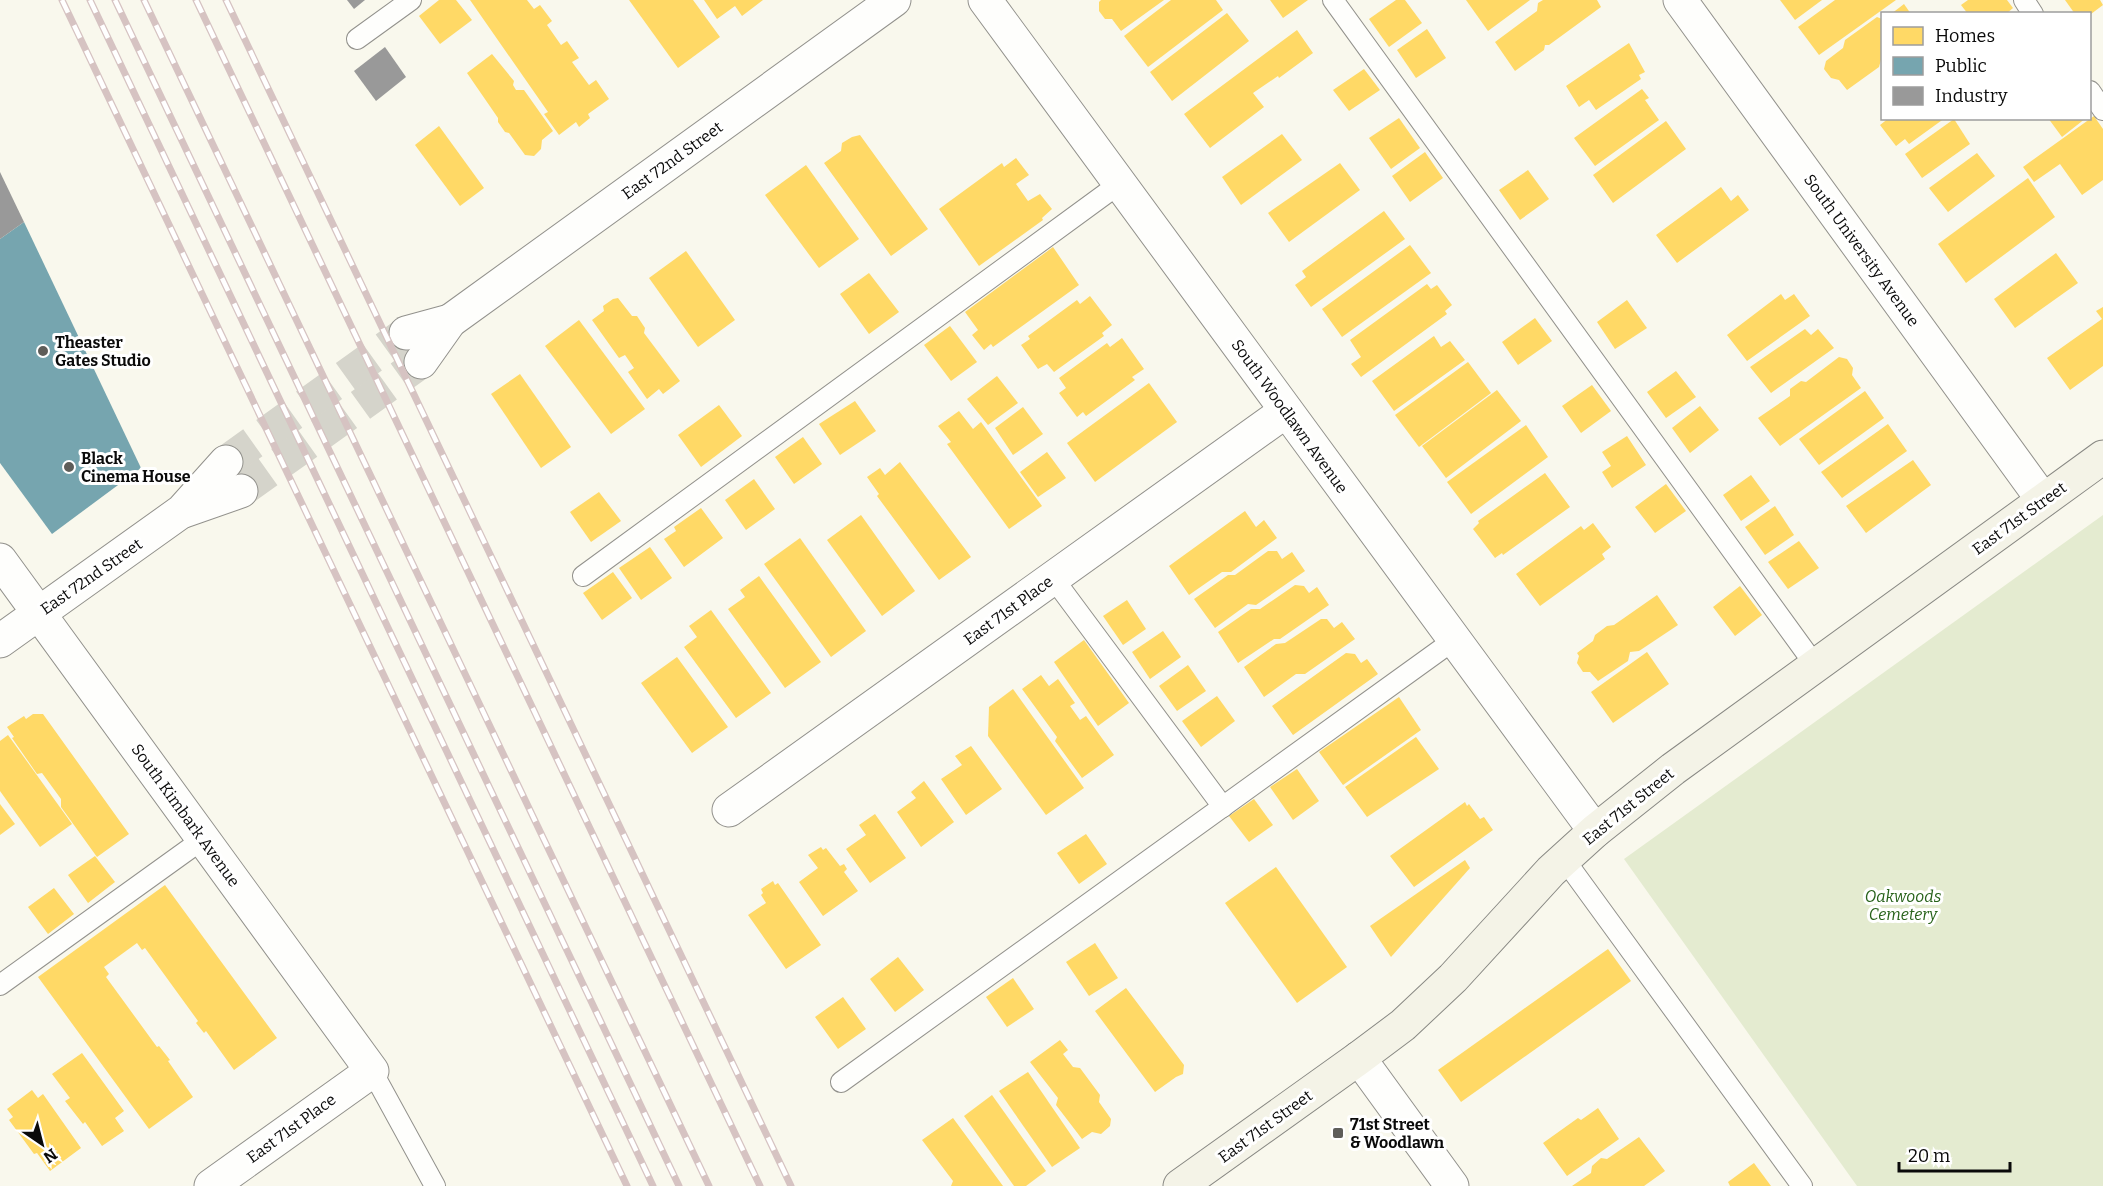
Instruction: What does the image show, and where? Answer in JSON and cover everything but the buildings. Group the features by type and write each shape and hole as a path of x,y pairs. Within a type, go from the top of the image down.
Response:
{"main road":[{"name":"East 71st Street","path":"1180,1186 1403,1025 1454,978 1564,859 1594,831 1673,769 2103,457"}],"street":[{"name":"East 72nd Street","path":"421,362 450,321 894,0"},
{"name":"South Woodlawn Avenue","path":"984,0 1594,831"},
{"name":"South University Avenue","path":"1680,0 2043,500"},
{"name":"East 72nd Street","path":"406,333 450,321"},
{"name":"East 71st Place","path":"729,810 1286,411"},
{"name":"East 72nd Street","path":"0,641 182,512 226,462"},
{"name":"East 72nd Street","path":"182,512 241,491"},
{"name":"South Kimbark Avenue","path":"0,560 372,1071"},
{"path":"1359,1058 1452,1186"},
{"name":"East 71st Place","path":"211,1186 372,1071"}],"lane":[{"path":"357,39 411,0"},
{"path":"1333,0 1815,665"},
{"path":"2091,92 2103,110"},
{"path":"583,576 1119,184"},
{"path":"1053,578 1223,807"},
{"path":"841,1082 1454,640"},
{"path":"0,985 203,839"},
{"path":"1564,859 1802,1186"},
{"path":"372,1071 435,1186"}],"green space":[{"name":"Oakwoods Cemetery","path":"2103,515 2103,1186 1857,1186 1624,859"}],"tunnel":[{"path":"226,462 406,333"},
{"path":"241,491 421,362"}],"railway":[{"path":"62,0 627,1186"},
{"path":"90,0 653,1186"},
{"path":"115,0 679,1186"},
{"path":"144,0 709,1186"},
{"path":"196,0 760,1186"},
{"path":"226,0 791,1186"}],"place":[{"name":"Theaster Gates Studio","path":"43,351"},
{"name":"Black Cinema House","path":"69,467"},
{"name":"71st Street & Woodlawn","path":"1338,1133"}]}
